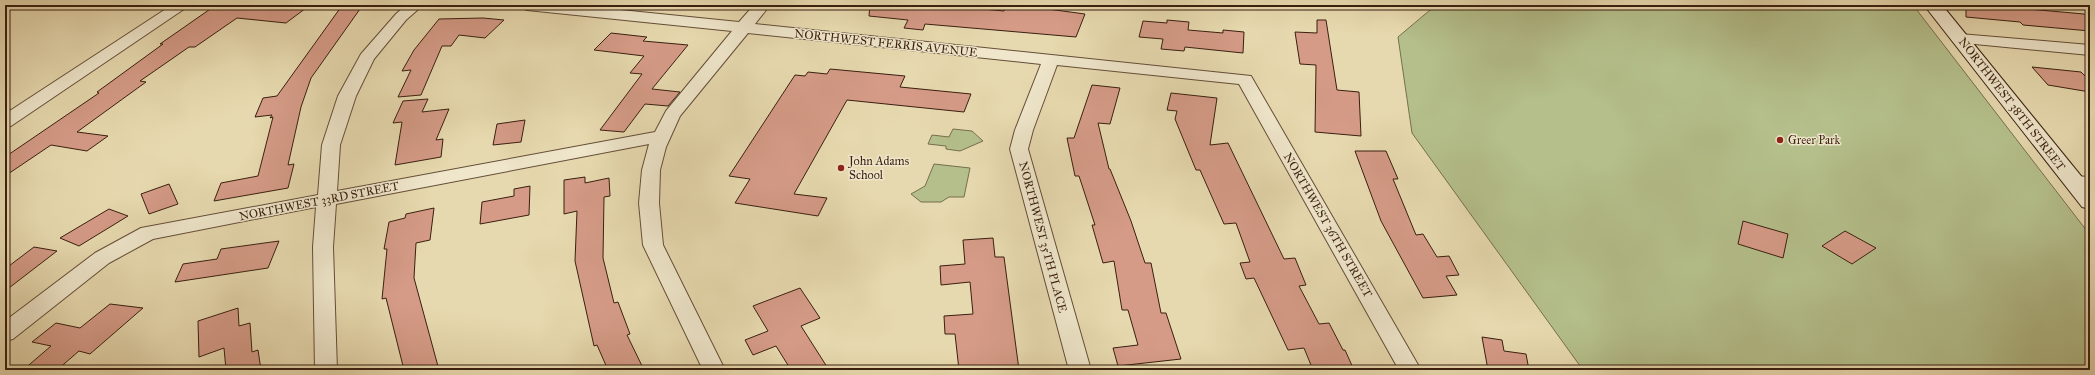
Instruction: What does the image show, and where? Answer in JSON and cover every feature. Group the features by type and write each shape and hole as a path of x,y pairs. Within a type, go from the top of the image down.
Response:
{"main road":[{"name":"NORTHWEST 38TH STREET","path":"1933,5 2082,183 2090,202"}],"street":[{"path":"5,122 182,5"},
{"path":"326,370 323,247 331,145 347,96 367,57 401,17 415,5"},
{"name":"NORTHWEST FERRIS AVENUE","path":"527,5 744,29 1245,80"},
{"path":"714,370 653,245 649,203 651,170 657,147 672,115 744,29 762,5"},
{"path":"1960,38 2090,50"},
{"name":"NORTHWEST 35TH PLACE","path":"1050,59 1019,148 1080,370"},
{"name":"NORTHWEST 36TH STREET","path":"1245,80 1410,370"},
{"name":"NORTHWEST 33RD STREET","path":"5,333 102,258 148,233 662,136"}],"green space":[{"name":"Greer Park","path":"1436,5 1913,5 2090,235 2090,370 1583,370 1412,133 1398,37"},
{"path":"953,129 972,131 983,141 960,151 946,149 946,146 928,144 932,135 949,137"},
{"path":"934,164 970,168 964,197 949,197 941,202 921,202 911,194 925,186"}],"building":[{"path":"216,5 310,5 286,23 237,18 195,47 189,47 140,81 146,82 77,132 108,136 87,151 51,145 5,176 5,157 99,93 97,92 163,44 160,44"},
{"path":"870,5 973,5 972,8 1004,11 1007,5 1018,5 1085,14 1076,37 925,24 923,30 904,28 908,20 869,16"},
{"path":"1966,5 2025,5 2028,9 2084,14 2090,19 2090,31 2023,25 2020,22 1966,17"},
{"path":"341,7 360,9 311,78 301,107 288,165 294,164 288,188 214,201 221,183 258,176 273,117 270,118 272,115 255,117 263,98 277,96"},
{"path":"483,18 504,20 485,38 459,35 451,46 442,46 421,95 398,97 411,70 402,71 414,50 439,19"},
{"path":"1167,20 1189,22 1188,30 1223,33 1223,30 1244,32 1243,53 1185,47 1184,51 1161,49 1163,39 1139,37 1143,21 1167,23"},
{"path":"1317,20 1326,20 1337,90 1359,92 1361,136 1315,132 1316,65 1300,64 1295,32 1317,33"},
{"path":"611,33 647,37 643,41 688,45 652,89 680,92 668,106 645,104 624,132 600,130 642,74 630,73 644,56 594,50"},
{"path":"2032,67 2081,72 2090,81 2090,92 2048,85"},
{"path":"830,69 905,76 900,87 971,94 964,112 847,100 794,194 827,198 818,216 735,203 750,179 729,176 795,75 805,76 808,72 827,74"},
{"path":"1092,85 1120,88 1110,124 1098,123 1109,169 1131,221 1145,263 1151,263 1161,313 1166,313 1181,359 1118,366 1113,348 1138,345 1128,310 1122,310 1114,261 1103,263 1092,225 1095,225 1079,176 1075,176 1067,138 1074,138"},
{"path":"1171,93 1217,98 1210,145 1228,143 1284,259 1295,258 1306,285 1299,286 1319,324 1329,323 1343,350 1345,350 1354,370 1313,370 1304,348 1288,350 1254,278 1246,279 1240,263 1250,262 1236,223 1224,224 1200,170 1196,170 1175,119 1177,111 1167,110"},
{"path":"428,99 422,112 449,109 436,140 443,139 441,157 395,165 402,122 393,123 403,101"},
{"path":"525,120 521,142 493,145 497,124"},
{"path":"1355,151 1386,151 1398,179 1393,179 1416,235 1423,234 1437,257 1449,256 1459,275 1446,276 1457,295 1423,298 1381,221"},
{"path":"585,177 585,183 609,178 610,196 604,197 603,258 614,303 618,302 630,334 627,335 644,370 608,370 597,345 594,346 575,261 577,211 564,214 564,180"},
{"path":"169,184 178,204 149,214 141,194"},
{"path":"530,186 529,215 480,224 482,202 514,196 514,189"},
{"path":"434,208 430,240 416,243 414,278 439,370 404,370 386,298 382,299 387,249 384,249 389,222 405,218 406,214"},
{"path":"109,209 128,216 79,246 60,238"},
{"path":"1743,221 1788,234 1783,258 1738,244"},
{"path":"1845,231 1876,248 1852,264 1822,246"},
{"path":"993,238 995,257 1004,257 1019,370 959,370 955,334 945,334 944,316 973,314 970,282 941,285 940,266 965,264 963,240"},
{"path":"279,241 268,268 175,282 183,264 217,259 221,249"},
{"path":"34,247 57,251 5,291 5,269"},
{"path":"800,288 820,318 801,326 829,370 791,370 776,346 753,355 745,340 768,331 753,306"},
{"path":"110,304 143,308 90,354 79,351 57,370 23,370 51,346 32,342 56,323 80,328"},
{"path":"238,308 239,326 250,323 252,352 258,350 261,370 226,370 224,348 199,357 198,321"},
{"path":"1482,337 1502,340 1504,351 1526,354 1529,370 1488,370"}],"place":[{"name":"Greer Park","path":"1780,140"},
{"name":"John Adams School","path":"841,168"}]}
